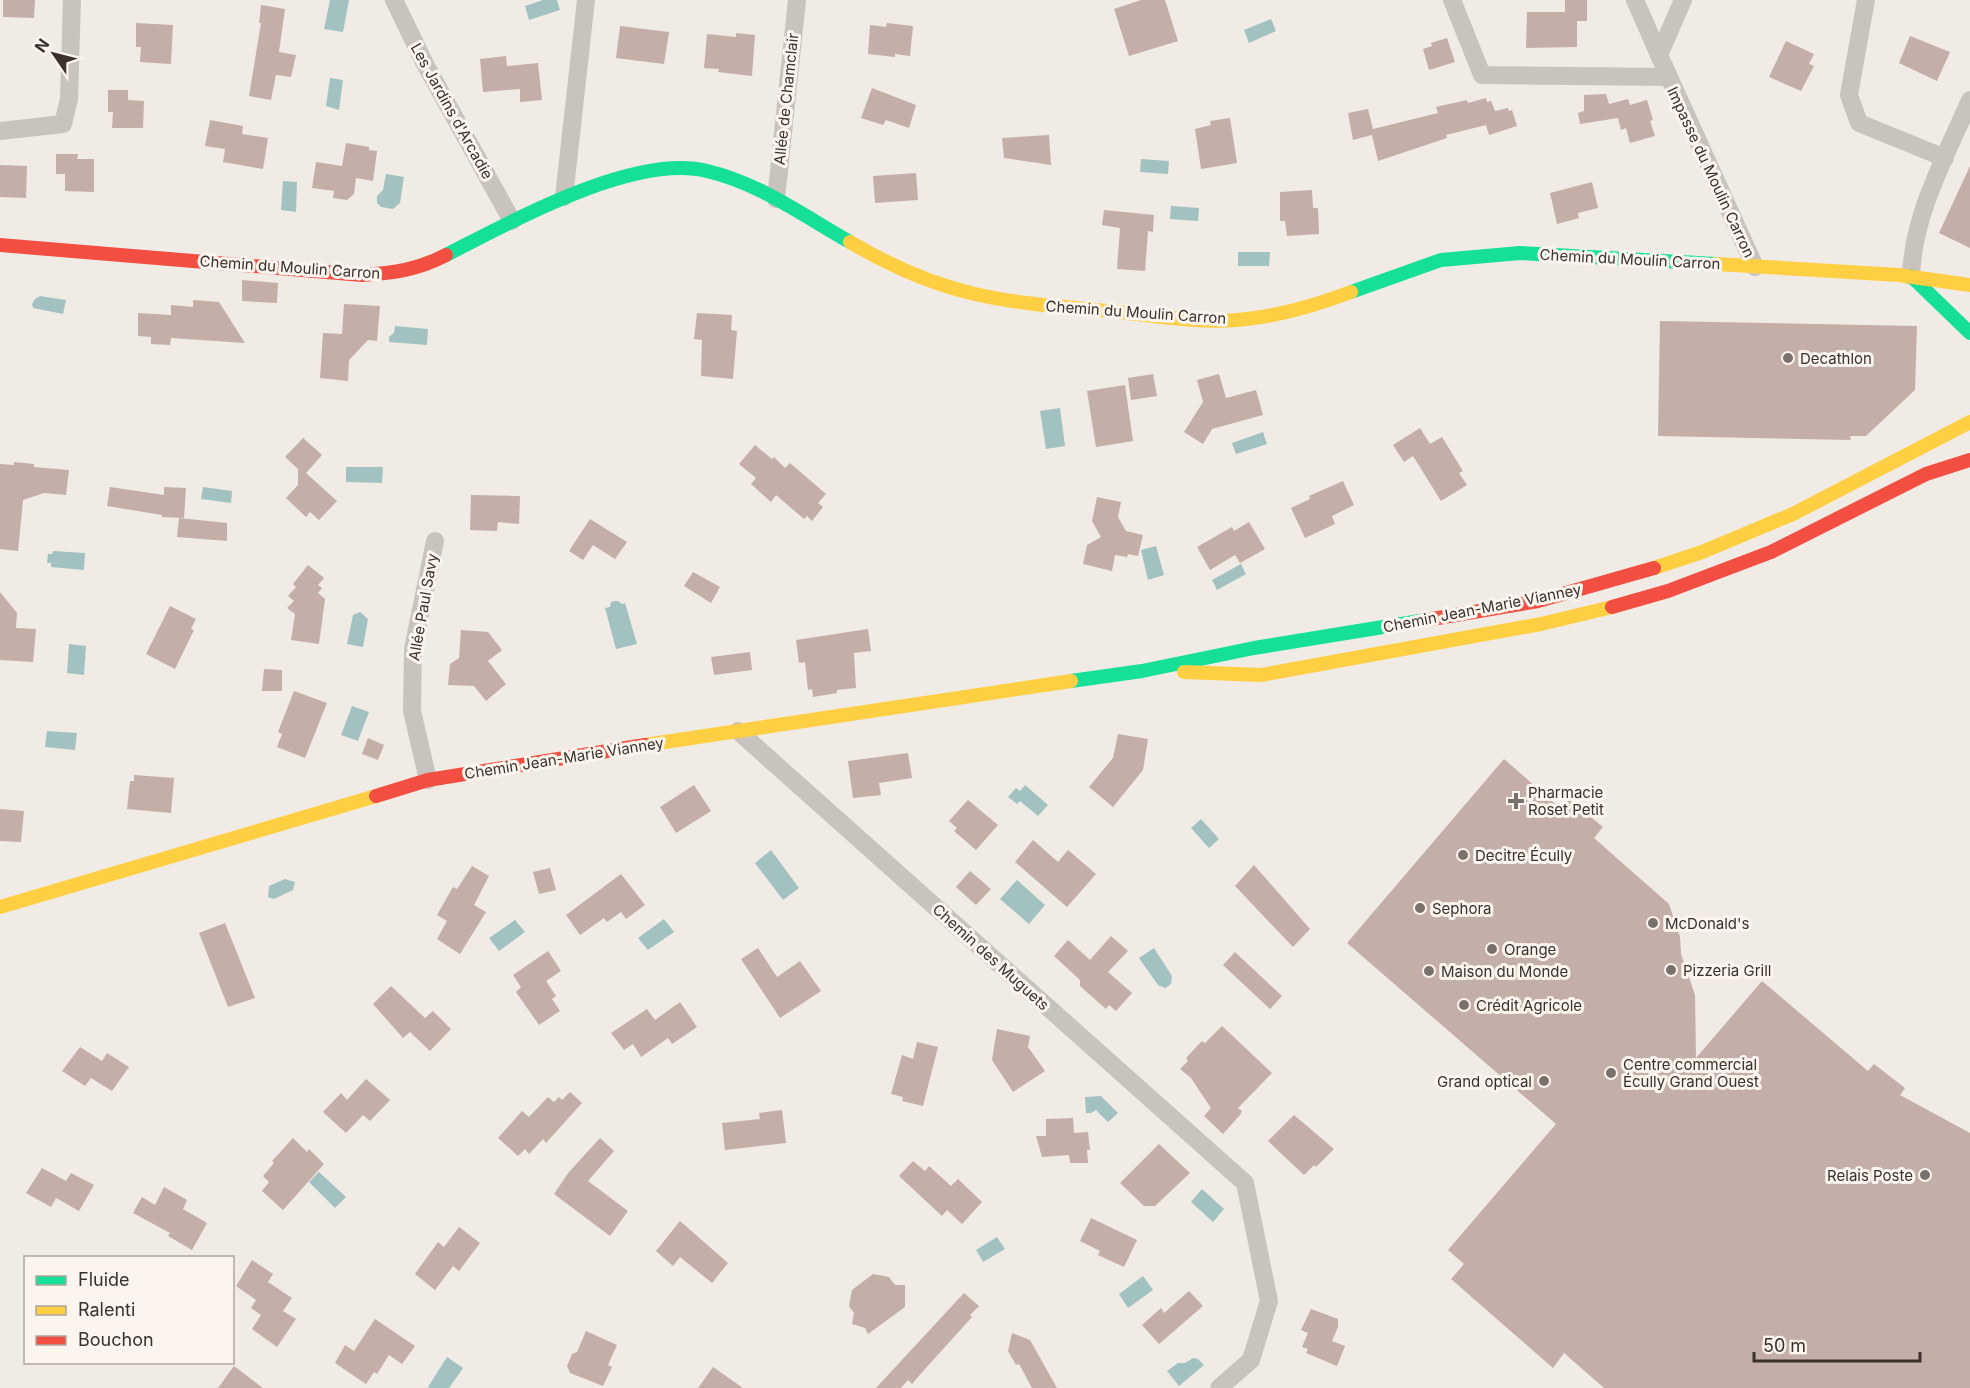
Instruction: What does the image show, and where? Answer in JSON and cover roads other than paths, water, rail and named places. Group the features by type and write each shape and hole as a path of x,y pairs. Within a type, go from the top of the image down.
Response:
{"street":[{"path":"0,130 63,124 69,99 72,0"},
{"name":"Les Jardins d'Arcadie","path":"394,0 425,64 513,221"},
{"path":"564,197 585,0"},
{"name":"Allée de Chamclair","path":"776,199 797,0"},
{"name":"Impasse du Moulin Carron","path":"1452,0 1482,75 1668,77"},
{"name":"Impasse du Moulin Carron","path":"1635,0 1755,267"},
{"path":"1659,55 1683,0"},
{"path":"1866,0 1849,95 1859,123 1945,158"},
{"path":"1970,100 1927,199 1912,255 1911,276 1970,333"},
{"name":"Chemin du Moulin Carron","path":"0,245 363,275 399,273 429,264 564,197 618,179 653,171 681,168 705,170 736,179 776,199 884,262 929,280 974,294 1027,303 1197,320 1237,320 1287,313 1442,260 1520,253 1911,276 1970,285"},
{"name":"Chemin Jean-Marie Vianney","path":"0,907 428,780 1142,671 1254,648 1538,601 1628,577 1711,548 1793,514 1970,422"},
{"name":"Chemin Jean-Marie Vianney","path":"1142,671 1261,675 1541,624 1668,591 1771,552 1926,474 1970,460"},
{"name":"Allée Paul Savy","path":"428,780 412,711 413,649 435,541"},
{"path":"1538,601 1541,624"},
{"path":"1501,607 1504,631"},
{"name":"Chemin des Muguets","path":"738,731 1245,1183 1269,1301 1251,1360 1219,1388"}],"water":[{"path":"330,0 349,0 343,32 324,29"},
{"path":"543,0 557,0 560,10 529,20 525,6"},
{"path":"1271,19 1276,31 1249,43 1244,30"},
{"path":"330,78 343,80 339,110 326,106"},
{"path":"1141,159 1169,161 1168,174 1140,172"},
{"path":"386,174 404,177 400,203 393,209 381,207 377,203 377,196 383,190"},
{"path":"283,181 297,182 296,212 281,210"},
{"path":"1171,206 1199,208 1198,221 1170,219"},
{"path":"1238,252 1270,252 1269,266 1238,266"},
{"path":"40,296 66,300 63,314 33,308 32,304"},
{"path":"395,326 428,329 427,345 389,342"},
{"path":"1060,408 1065,446 1046,449 1040,411"},
{"path":"1263,432 1267,444 1236,454 1232,443"},
{"path":"346,467 383,467 382,483 346,482"},
{"path":"203,487 232,491 231,503 201,499"},
{"path":"1156,546 1164,575 1148,580 1141,550"},
{"path":"53,551 85,553 84,570 51,567 51,563 47,563 48,554 52,554"},
{"path":"1241,564 1246,574 1217,590 1212,580"},
{"path":"611,602 625,603 637,644 616,649 605,608 610,607"},
{"path":"360,612 368,619 363,647 347,644 353,615"},
{"path":"69,644 86,646 84,675 67,673"},
{"path":"352,706 369,712 358,741 341,735"},
{"path":"47,731 77,733 75,750 45,747"},
{"path":"1025,785 1048,805 1038,816 1020,801 1017,804 1008,797 1016,788 1020,791"},
{"path":"1201,819 1219,839 1209,848 1191,828"},
{"path":"771,850 799,888 783,900 755,863"},
{"path":"285,879 295,882 293,890 274,899 268,897 269,886"},
{"path":"1017,880 1045,905 1029,924 1000,899"},
{"path":"664,919 674,932 648,950 638,938"},
{"path":"515,920 525,932 499,951 489,938"},
{"path":"1154,948 1172,976 1171,984 1165,988 1158,985 1139,958"},
{"path":"1101,1096 1118,1113 1108,1122 1096,1110 1086,1113 1085,1097"},
{"path":"319,1172 346,1197 335,1208 309,1182"},
{"path":"1202,1189 1224,1209 1213,1222 1191,1202"},
{"path":"997,1237 1005,1249 983,1262 976,1250"},
{"path":"1143,1276 1153,1290 1128,1308 1119,1294"},
{"path":"447,1357 463,1368 449,1388 428,1387"},
{"path":"1193,1358 1198,1359 1204,1365 1179,1386 1167,1371 1178,1363 1185,1363"}],"place":[{"name":"Decathlon","path":"1788,358"},
{"name":"Pharmacie Roset Petit","path":"1516,801"},
{"name":"Decitre Écully","path":"1463,855"},
{"name":"Sephora","path":"1420,908"},
{"name":"McDonald's","path":"1653,923"},
{"name":"Orange","path":"1492,949"},
{"name":"Pizzeria Grill","path":"1671,970"},
{"name":"Maison du Monde","path":"1429,971"},
{"name":"Crédit Agricole","path":"1464,1005"},
{"name":"Centre commercial Écully Grand Ouest","path":"1611,1073"},
{"name":"Grand optical","path":"1544,1081"},
{"name":"Relais Poste","path":"1925,1175"}]}
